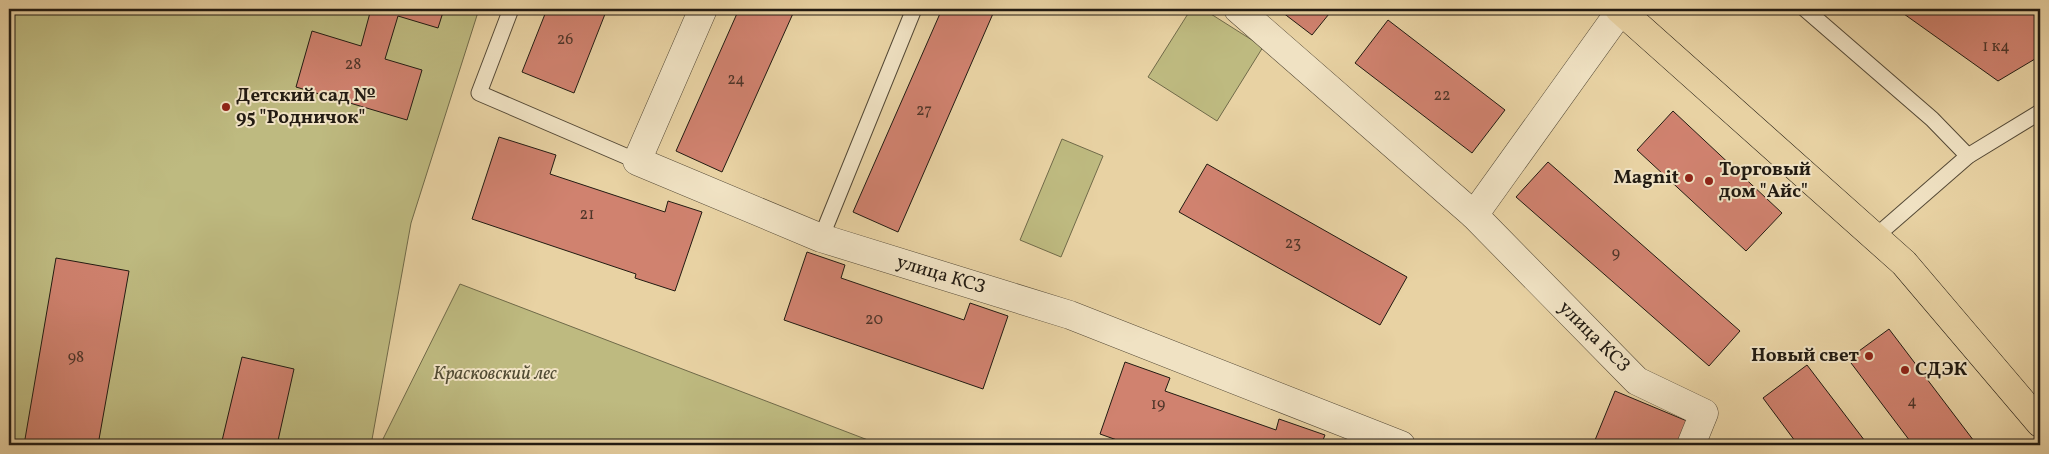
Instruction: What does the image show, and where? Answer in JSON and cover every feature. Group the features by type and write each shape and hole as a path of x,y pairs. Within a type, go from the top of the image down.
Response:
{"main road":[{"path":"1620,9 1904,263 2040,423"}],"street":[{"path":"637,161 703,9"},
{"name":"улица КСЗ","path":"1238,9 1474,215 1637,381 1704,413 1691,445"},
{"path":"1474,215 1620,9"},
{"name":"улица КСЗ","path":"637,161 821,238 1070,314 1401,445"}],"lane":[{"path":"511,9 479,93 637,161"},
{"path":"821,238 914,9"},
{"path":"1805,9 1932,119 1968,156"},
{"path":"1875,237 1968,156 2040,112"}],"green space":[{"name":"Детский сад № 95 \"Родничок\"","path":"9,9 479,9 411,223 371,445 9,445"},
{"path":"1191,9 1203,9 1263,47 1217,121 1148,77"},
{"path":"1062,139 1103,156 1061,257 1020,240"},
{"name":"Красковский лес","path":"460,284 881,445 380,445"}],"building":[{"path":"371,9 444,9 438,28 398,16 385,59 422,70 407,120 296,87 312,31 361,46"},
{"path":"547,9 607,9 574,93 522,72"},
{"path":"739,9 795,9 722,172 676,151"},
{"path":"942,9 995,9 898,232 853,212"},
{"path":"1278,9 1333,9 1312,35"},
{"path":"1897,9 2040,9 2040,56 1998,81"},
{"path":"1388,20 1505,110 1472,153 1355,63"},
{"name":"Торговый дом \"Айс\"","path":"1673,111 1782,213 1746,251 1637,150"},
{"path":"499,137 556,155 550,174 665,212 668,201 702,212 675,291 635,278 636,274 472,219"},
{"path":"1548,162 1740,331 1709,366 1516,197"},
{"path":"1207,164 1407,277 1380,325 1179,212"},
{"path":"807,252 845,265 841,278 964,320 970,303 1008,316 983,389 784,320"},
{"path":"56,258 129,271 98,445 24,445"},
{"path":"1889,329 1977,445 1913,445 1848,359"},
{"path":"242,357 294,369 277,445 221,445"},
{"path":"1125,362 1170,378 1165,391 1276,430 1279,419 1325,435 1321,445 1131,445 1100,434"},
{"path":"1807,365 1868,445 1798,445 1763,398"},
{"path":"1615,391 1687,421 1676,445 1593,445"}],"place":[{"name":"Детский сад № 95 \"Родничок\"","path":"226,107"},
{"name":"Magnit","path":"1689,178"},
{"name":"Торговый дом \"Айс\"","path":"1709,181"},
{"name":"Новый свет","path":"1869,356"},
{"name":"СДЭК","path":"1905,370"}]}
